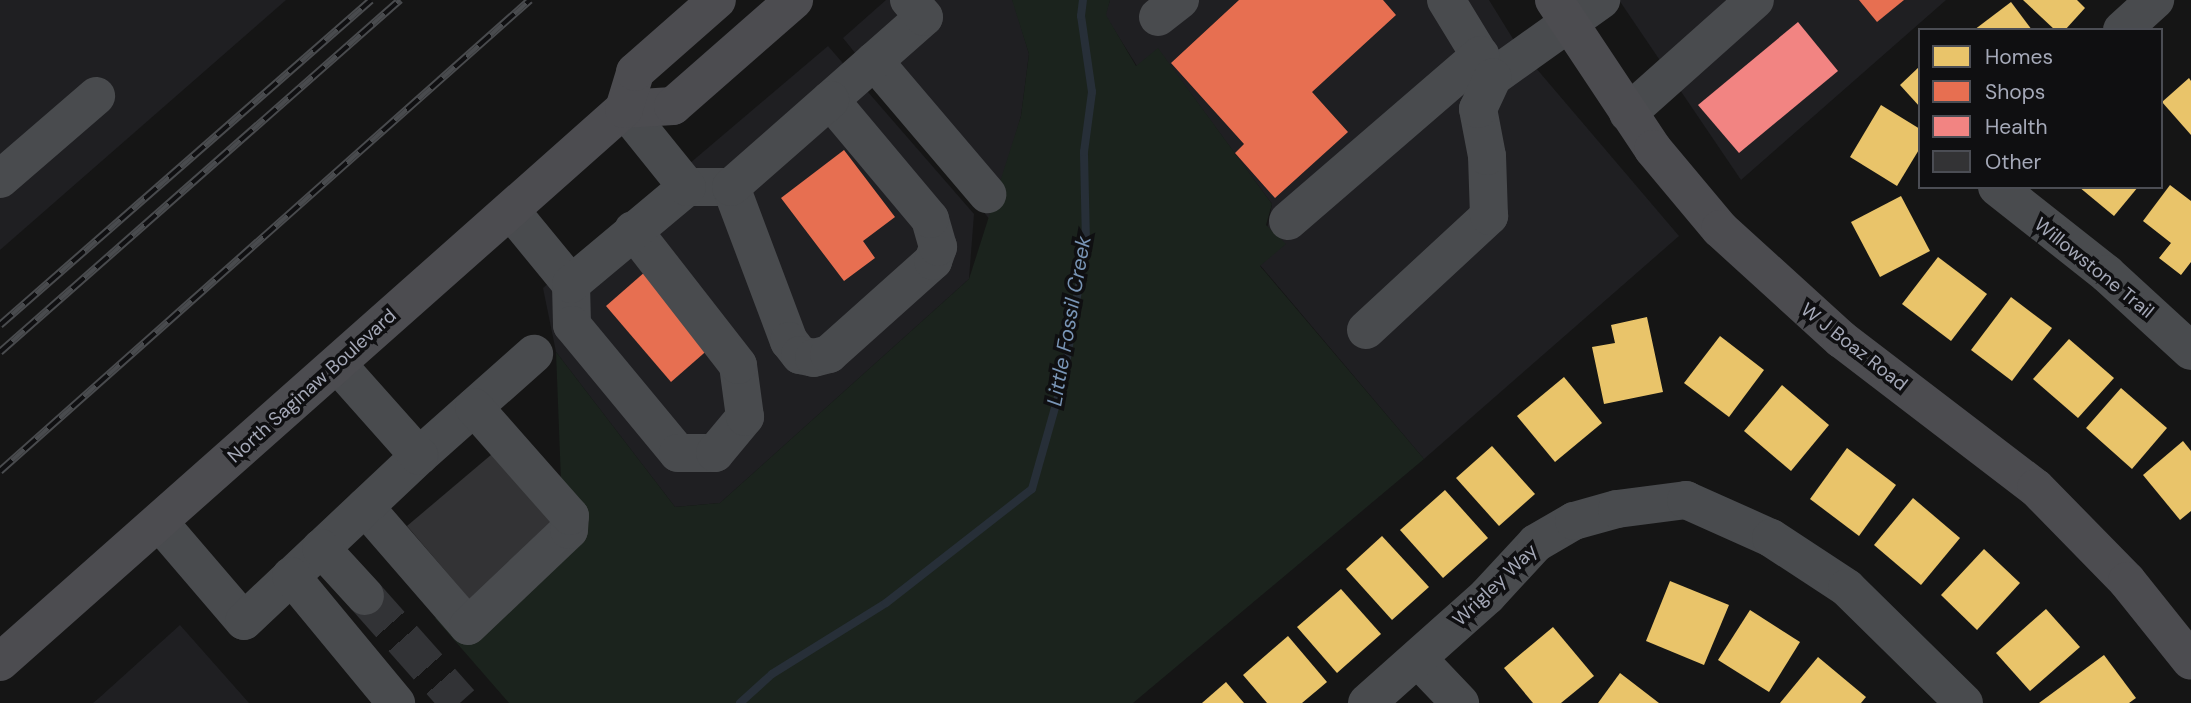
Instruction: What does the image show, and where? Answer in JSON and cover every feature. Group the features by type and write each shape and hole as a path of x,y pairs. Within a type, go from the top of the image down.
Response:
{"main road":[{"path":"717,0 635,72 624,109 673,106 794,0"},
{"name":"W J Boaz Road","path":"1560,13 1628,113 1676,177 1745,253 1841,339 2036,488 2127,581 2191,661"},
{"name":"North Saginaw Boulevard","path":"0,662 624,109"}],"street":[{"path":"1163,0 1158,17 1180,0"},
{"path":"1366,330 1489,216 1487,156 1478,109 1486,66 1446,0"},
{"path":"1288,221 1486,66 1560,13 1601,0"},
{"path":"1628,113 1755,0"},
{"path":"2124,28 2155,0"},
{"path":"570,284 687,187 731,187 874,61 926,6"},
{"path":"874,61 987,194"},
{"path":"0,179 96,96"},
{"path":"731,187 789,341 800,355 814,358 829,354 933,261 938,247 930,219 830,100"},
{"path":"624,109 687,187"},
{"name":"Willowstone Trail","path":"2000,189 2107,274 2191,351"},
{"path":"510,211 570,284 572,325 678,453 715,453 745,417 738,366 632,230"},
{"path":"159,522 244,621 419,456 534,354"},
{"path":"337,364 419,456"},
{"path":"365,507 468,626 569,530 570,516 474,407"},
{"name":"Wrigley Way","path":"1367,703 1418,659 1536,543 1574,522 1618,509 1686,500 1771,538 1847,588 1964,703"},
{"path":"321,548 365,596"},
{"path":"291,576 396,703"},
{"path":"1418,659 1460,703"}],"shaded area":[{"path":"0,0 286,0 0,250"},
{"path":"886,0 1012,0 1014,4 1029,54 1021,116 991,221 843,38"},
{"path":"1012,0 1110,0 1106,15 1136,66 1158,48 1272,204 1266,225 1286,244 1260,266 1424,459 1133,703 509,703 435,618 563,533 556,352 675,507 720,503 969,279 1021,116 1029,54"},
{"path":"1110,0 1489,0 1518,47 1679,236 1424,459 1260,265 1272,204 1158,49 1137,66 1105,15"},
{"path":"1619,0 1946,0 1741,180"},
{"path":"828,46 974,214 969,279 720,503 675,507 556,352 543,288"},
{"path":"180,625 249,703 93,703 99,698"}],"building: Homes":[{"path":"2023,0 2077,0 2085,8 2067,28 2053,28"},
{"path":"2011,2 2030,28 1977,28"},
{"path":"1918,68 1918,105 1900,85"},
{"path":"2189,78 2191,135 2163,103"},
{"path":"1881,105 1918,128 1918,151 1897,186 1850,157"},
{"path":"2170,185 2191,201 2191,262 2181,275 2159,258 2171,243 2143,221"},
{"path":"2081,189 2136,189 2114,216"},
{"path":"1901,196 1930,251 1880,277 1851,222"},
{"path":"1938,257 1987,294 1951,341 1902,304"},
{"path":"2011,297 2052,328 2012,381 1971,350"},
{"path":"1647,317 1663,392 1604,404 1592,347 1615,343 1611,325"},
{"path":"1720,336 1764,370 1729,417 1684,383"},
{"path":"2069,339 2114,378 2078,418 2033,379"},
{"path":"1564,377 1602,423 1555,462 1517,416"},
{"path":"1782,385 1829,425 1791,471 1744,431"},
{"path":"2121,388 2167,428 2132,469 2086,428"},
{"path":"2183,441 2191,451 2191,511 2180,520 2143,475"},
{"path":"1492,446 1535,494 1499,526 1456,478"},
{"path":"1847,448 1896,485 1859,536 1810,499"},
{"path":"1445,490 1488,538 1443,578 1400,530"},
{"path":"1913,498 1960,538 1921,585 1874,545"},
{"path":"1382,536 1429,587 1392,620 1346,569"},
{"path":"1984,549 2020,583 1977,630 1941,595"},
{"path":"1670,581 1729,605 1704,665 1646,641"},
{"path":"1341,589 1381,634 1337,673 1297,627"},
{"path":"2046,609 2080,647 2030,691 1996,653"},
{"path":"1750,610 1800,642 1769,692 1718,660"},
{"path":"1553,627 1594,676 1561,703 1533,703 1504,668"},
{"path":"1288,636 1327,682 1302,703 1267,703 1243,675"},
{"path":"2104,655 2136,698 2129,703 2039,703"},
{"path":"1818,657 1866,697 1861,703 1780,703"},
{"path":"1620,673 1659,703 1598,703"},
{"path":"1226,682 1244,703 1202,703"}],"building: Shops":[{"path":"1239,0 1383,0 1396,15 1312,92 1348,132 1275,198 1235,153 1244,144 1171,63"},
{"path":"1859,0 1904,0 1877,22"},
{"path":"844,150 895,217 863,241 875,258 844,281 781,198"},
{"path":"646,271 711,347 671,382 606,306"}],"building: Health":[{"path":"1798,22 1838,71 1739,153 1698,105"}],"building: Other":[{"path":"498,449 561,524 471,601 407,526"}],"waterway":[{"name":"Little Fossil Creek","path":"740,703 772,674 886,603 1032,489 1064,376 1086,242 1084,152 1092,92 1081,16 1083,0"}],"tunnel":[{"path":"365,596 460,703"}],"railway":[{"path":"0,325 371,0"},
{"path":"0,352 400,0"},
{"path":"0,471 530,0"}]}
